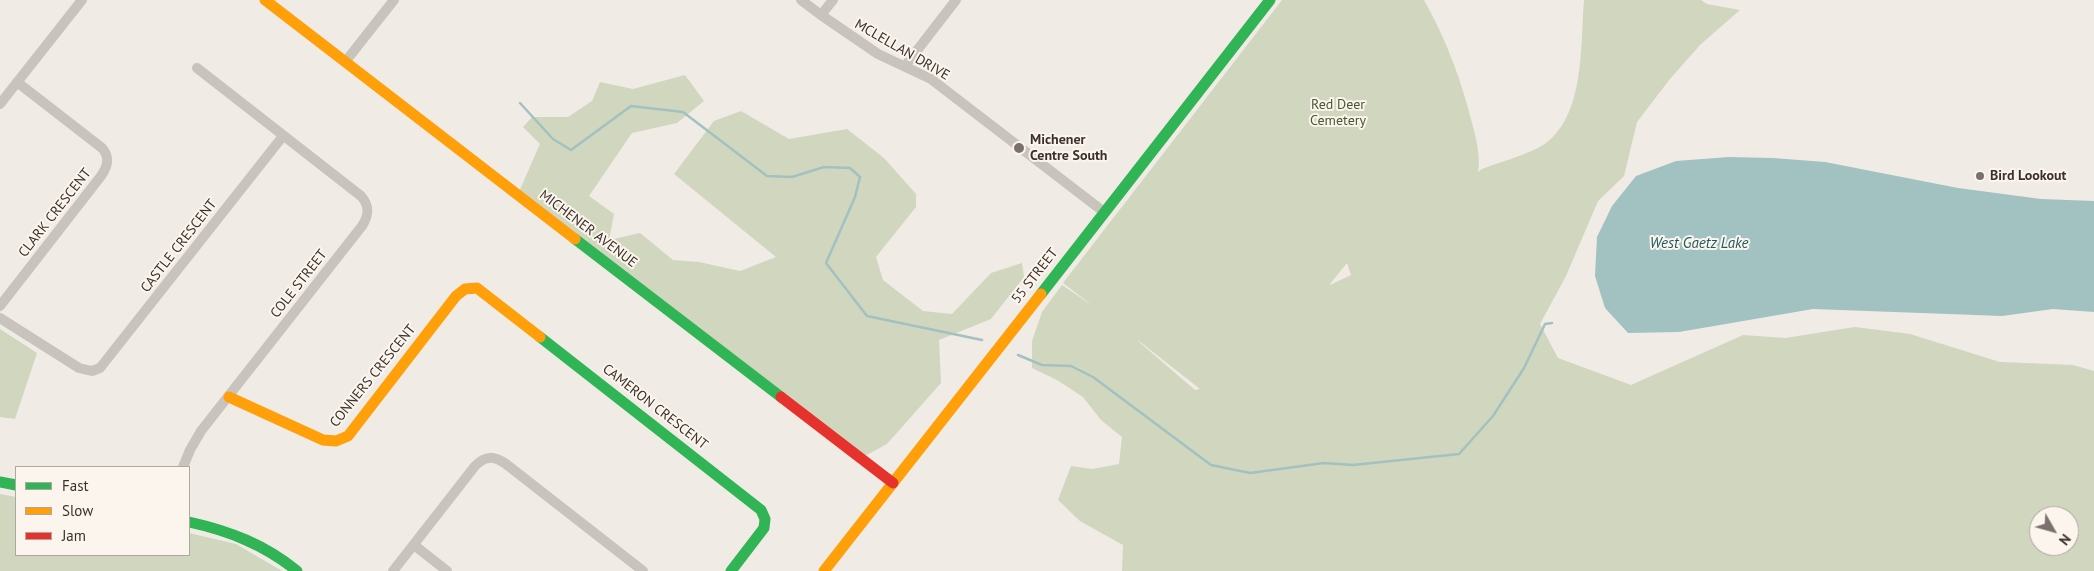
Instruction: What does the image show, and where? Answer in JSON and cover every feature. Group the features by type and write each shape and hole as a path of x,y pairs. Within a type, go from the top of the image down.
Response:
{"street":[{"path":"0,104 82,0"},
{"name":"MICHENER AVENUE","path":"265,0 893,483"},
{"path":"345,62 394,0"},
{"name":"MCLELLAN DRIVE","path":"801,0 870,49 931,79 1104,212"},
{"path":"821,15 833,0"},
{"path":"905,66 956,0"},
{"name":"55 STREET","path":"824,571 1270,0"},
{"path":"197,68 283,136"},
{"name":"CLARK CRESCENT","path":"0,306 101,176 108,162 106,152 102,148 17,82"},
{"name":"CASTLE CRESCENT","path":"0,318 79,368 92,371 100,368 283,136"},
{"name":"COLE STREET","path":"183,466 194,442 362,226 368,212 367,204 361,196 283,136"},
{"name":"CONNERS CRESCENT","path":"229,396 323,440 329,442 340,441 348,436 456,296 465,289 471,288"},
{"name":"CAMERON CRESCENT","path":"471,288 483,291 761,510 765,519 764,528 731,571"},
{"path":"393,571 475,466 485,458 495,457 643,571"},
{"path":"0,482 15,485"},
{"path":"190,522 246,538 270,551 297,571"},
{"path":"414,545 447,571"}],"green space":[{"name":"Red Deer Cemetery","path":"1282,0 1424,0 1446,44 1463,91 1478,147 1478,172 1536,149 1552,138 1564,122 1572,104 1577,83 1584,0 1701,0 1707,4 1740,10 1700,45 1670,79 1637,122 1624,176 1598,201 1566,276 1540,324 1558,358 1631,385 1743,335 1785,338 1855,327 1910,334 2000,362 2073,365 2094,371 2094,571 1122,571 1123,545 1080,521 1058,500 1071,466 1092,469 1119,464 1122,437 1101,420 1083,397 1057,380 1032,368 1032,341 1042,312 1062,285 1093,306 1063,283","holes":["1347,263 1351,275 1330,285","1139,341 1200,389 1195,390"]},
{"path":"685,75 704,101 677,123 632,133 589,196 614,214 609,240 640,233 673,260 699,262 740,271 776,257 674,174 714,121 741,111 789,139 847,129 884,158 916,194 916,207 876,257 883,280 923,311 952,314 991,273 1022,263 1024,277 991,319 939,340 941,383 887,444 861,458 518,194 540,144 523,127 532,117 568,117 592,101 600,82 633,89"},
{"path":"0,329 37,353 15,419 0,417"},
{"path":"0,494 15,497 15,556 190,556 190,533 236,544 282,571 0,571"}],"water":[{"name":"West Gaetz Lake","path":"1729,157 1825,162 1958,188 2041,199 2094,201 2094,312 2053,309 2002,316 1813,309 1679,332 1628,333 1605,308 1595,276 1597,237 1612,206 1636,176 1676,161"}],"waterway":[{"path":"520,103 553,139 571,150 631,106 683,112 767,176 792,177 824,167 850,168 860,177 855,197 826,263 867,316 982,340"},
{"path":"1018,355 1042,365 1071,366 1093,377 1211,465 1250,473 1324,463 1353,465 1459,454 1493,416 1524,368 1545,324 1552,323"}],"traffic: fast":[{"path":"1041,294 1270,0"},
{"path":"575,239 781,397"},
{"path":"540,337 761,510 765,519 764,528 731,571"},
{"path":"0,482 15,485"},
{"path":"190,522 219,530 260,546 297,571"}],"traffic: slow":[{"path":"265,0 575,239"},
{"path":"229,397 323,440 336,441 348,436 456,296 465,289 477,288 540,337"},
{"path":"824,571 1041,294"}],"traffic: jam":[{"path":"781,397 893,483"}],"place":[{"name":"Michener Centre South","path":"1019,148"},
{"name":"Bird Lookout","path":"1980,176"}]}
